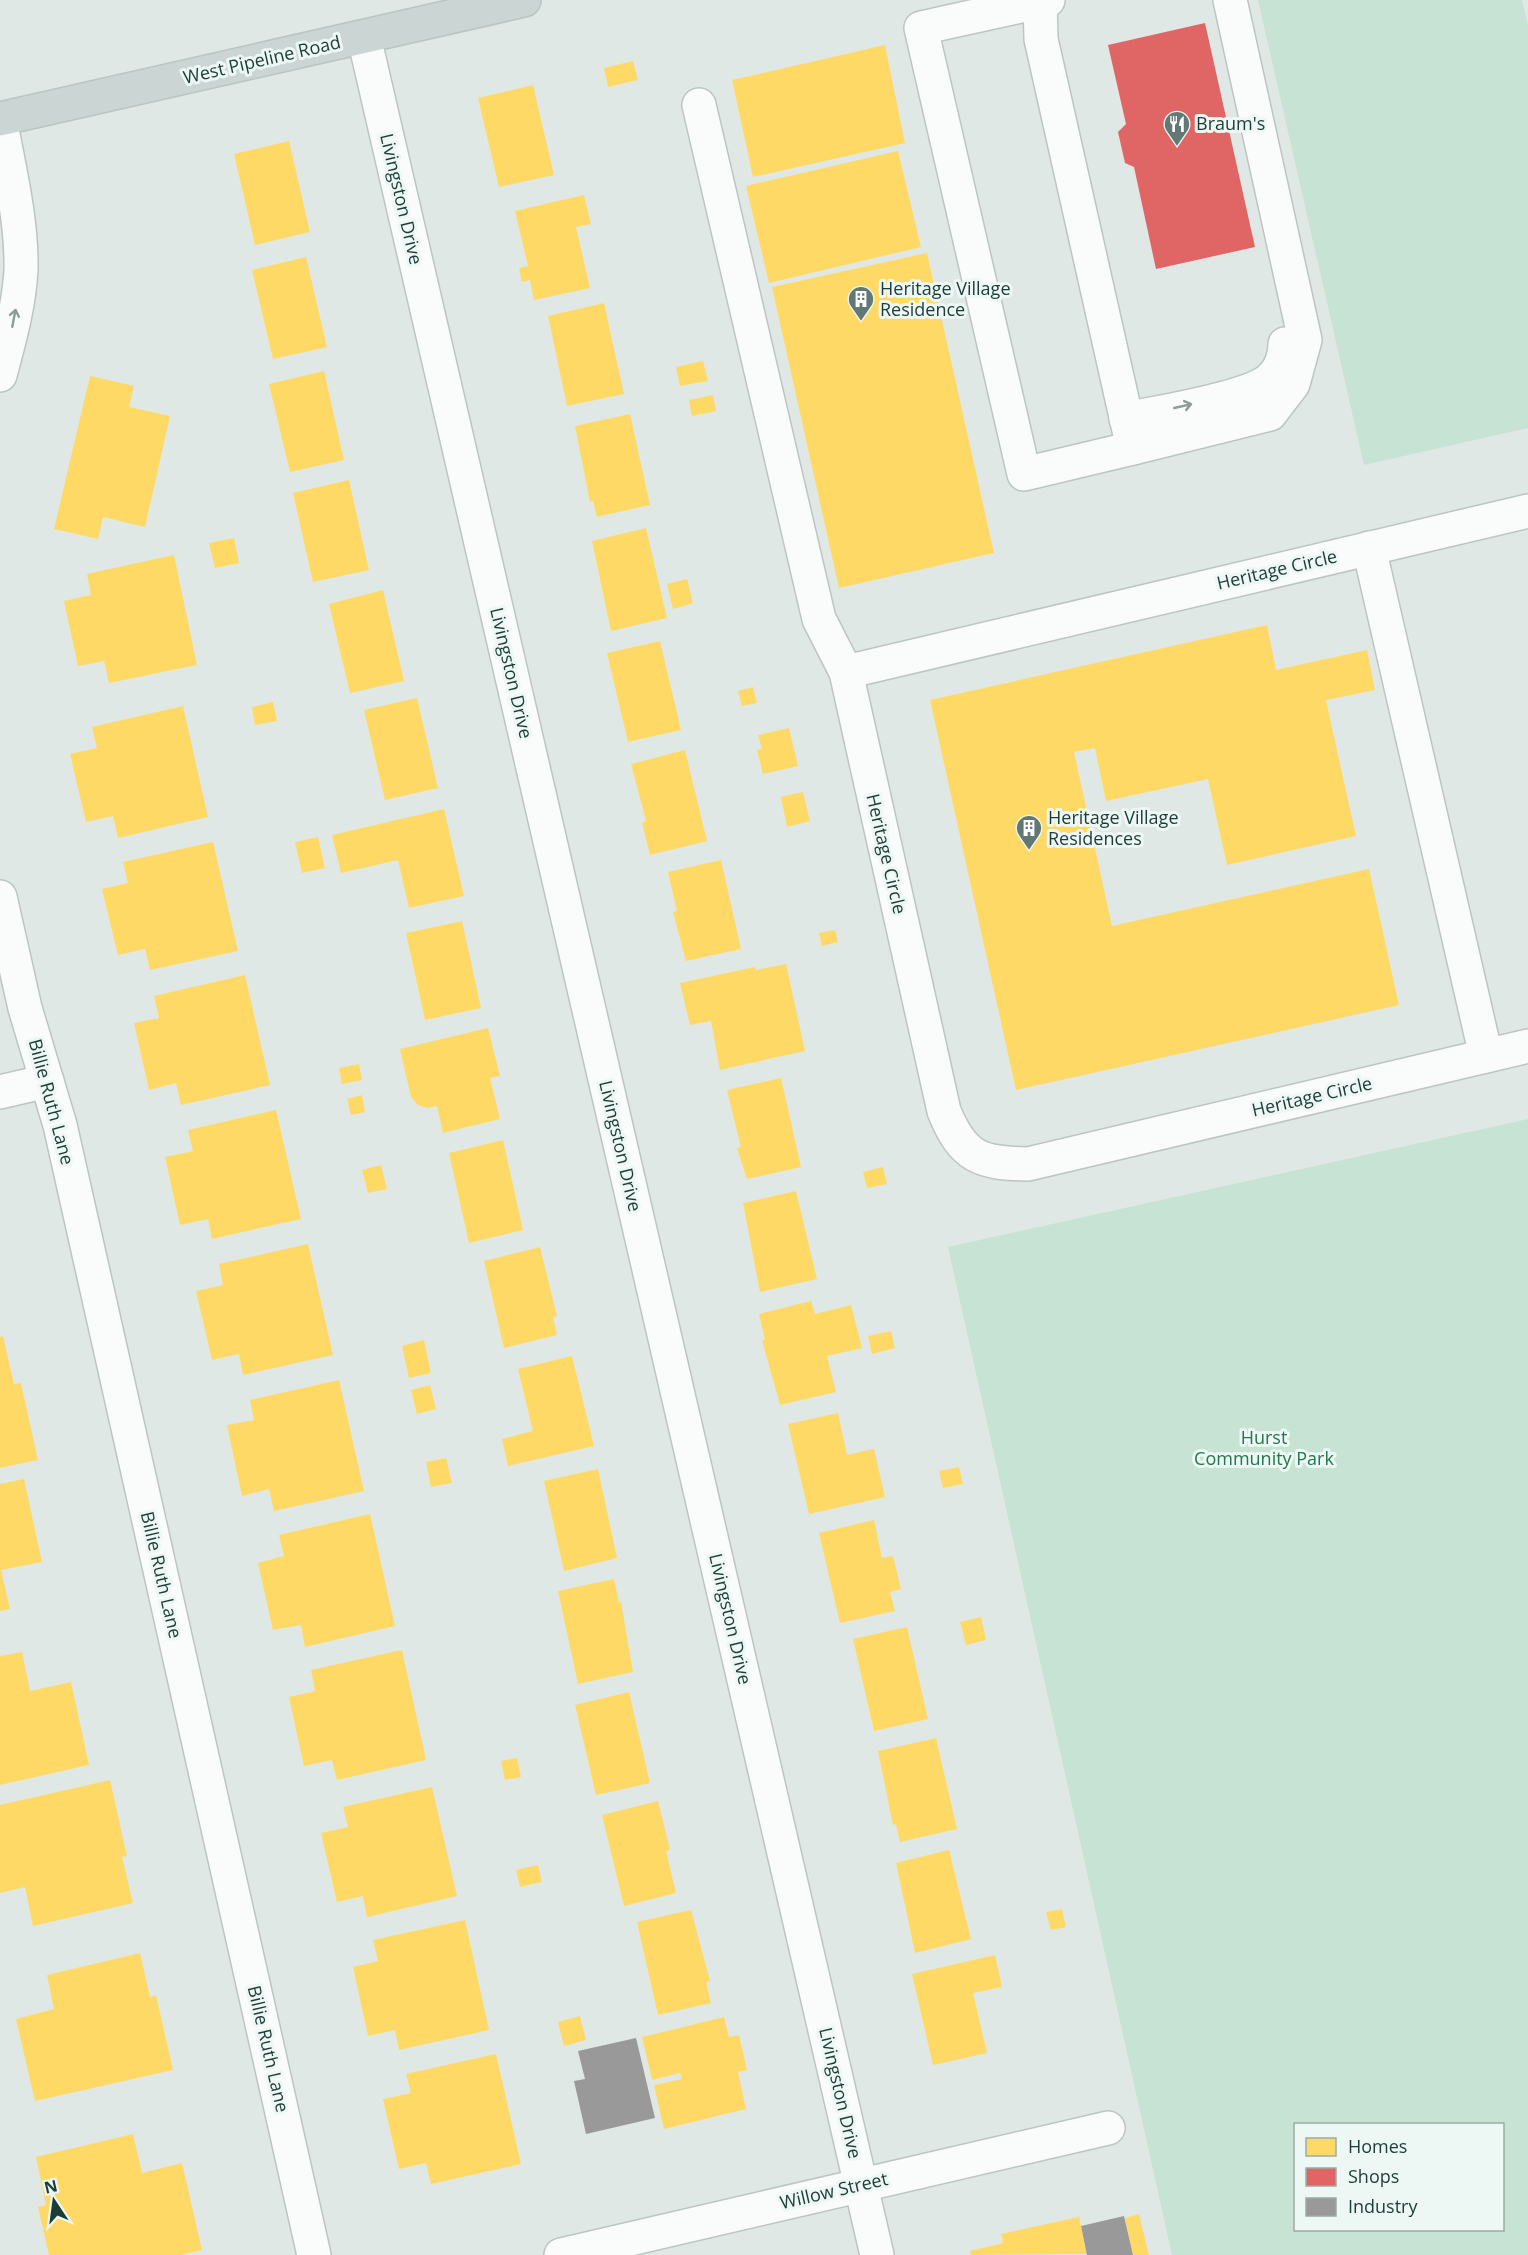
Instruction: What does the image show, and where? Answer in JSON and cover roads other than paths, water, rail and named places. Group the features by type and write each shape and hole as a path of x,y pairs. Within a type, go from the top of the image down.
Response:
{"main road":[{"name":"West Pipeline Road","path":"0,119 508,2"}],"street":[{"path":"1130,434 1041,39 1043,1 921,28 1024,474 1253,390 1272,377 1285,356 1285,326 1208,0"},
{"path":"1130,434 1270,414 1293,384 1305,339 1230,0"},
{"name":"Livingston Drive","path":"363,37 877,2255"},
{"path":"699,105 819,619 846,672"},
{"path":"0,119 21,239 21,273 14,318 0,375"},
{"name":"Heritage Circle","path":"1528,511 846,672 944,1111 954,1136 971,1155 995,1163 1028,1164 1528,1046"},
{"path":"1369,548 1486,1056"},
{"name":"Billie Ruth Lane","path":"0,897 12,1011 47,1081 62,1137 314,2255"},
{"path":"0,1092 47,1081"},
{"name":"Willow Street","path":"561,2255 1108,2128"}],"place":[{"name":"Braum's","path":"1177,147"},
{"name":"Heritage Village Residence","path":"861,322"},
{"name":"Heritage Village Residences","path":"1029,851"}],"park label":[{"name":"Hurst Community Park","path":"1264,1448"}]}
